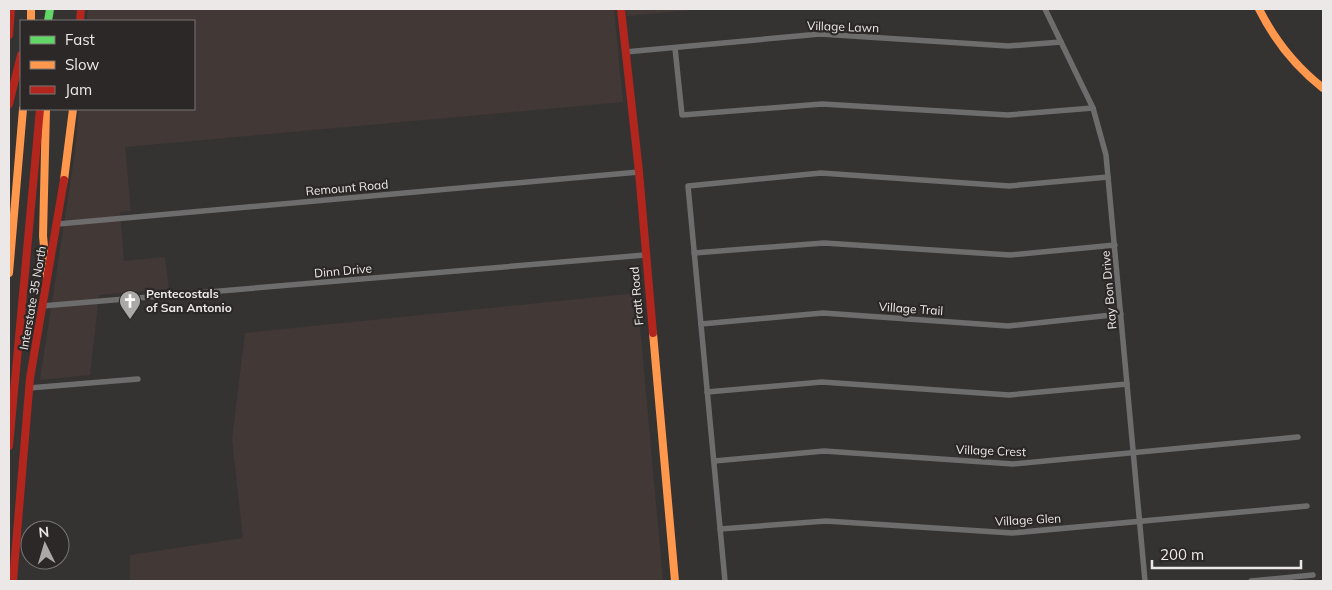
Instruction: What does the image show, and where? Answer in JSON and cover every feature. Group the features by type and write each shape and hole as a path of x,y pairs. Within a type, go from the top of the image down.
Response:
{"main road":[{"path":"9,35 11,9"},
{"name":"Fratt Road","path":"621,9 638,172 675,581"},
{"path":"1259,9 1274,38 1303,71 1323,88"},
{"path":"9,104 20,60"},
{"path":"9,273 23,110"},
{"path":"9,446 40,110"},
{"path":"46,110 43,236 47,277"},
{"name":"Interstate 35 North","path":"13,581 18,501 29,388 47,277 58,224 70,143 72,110"}],"street":[{"name":"Ray Bon Drive","path":"1046,9 1094,108 1105,149 1145,581"},
{"name":"Village Lawn","path":"625,52 820,34 1008,46 1061,42"},
{"path":"675,48 682,115 822,104 1008,115 1094,108"},
{"name":"Remount Road","path":"58,224 638,172"},
{"path":"725,581 688,186 821,173 1009,186 1108,177"},
{"path":"694,253 824,243 1010,255 1115,246"},
{"name":"Dinn Drive","path":"42,306 645,255"},
{"name":"Village Trail","path":"701,324 823,313 1008,326 1121,314"},
{"path":"29,388 138,378"},
{"path":"707,392 822,382 1009,395 1127,384"},
{"name":"Village Crest","path":"714,461 824,451 1013,464 1298,437"},
{"name":"Village Glen","path":"720,529 826,521 1012,534 1308,506"},
{"path":"1251,581 1313,575"}],"shaded area":[{"path":"88,9 614,9 623,102 125,147 131,211 120,212 124,261 165,257 169,289 99,295 90,375 40,380 75,152 79,110 195,110 195,20 87,20"},
{"path":"626,9 704,9 627,16"},
{"path":"637,293 663,581 130,581 130,555 243,538 232,439 245,333"}],"traffic: fast":[{"path":"48,20 50,9"}],"traffic: slow":[{"path":"31,9 31,20"},
{"path":"1259,9 1286,52 1303,71 1323,88"},
{"path":"9,273 23,110"},
{"path":"46,110 43,236 47,277"},
{"path":"64,180 73,110"},
{"path":"653,333 675,581"}],"traffic: jam":[{"path":"9,35 11,9"},
{"path":"80,20 81,9"},
{"path":"621,9 639,172 653,333"},
{"path":"9,104 20,59"},
{"path":"9,446 40,110"},
{"path":"13,581 30,378 64,180"}],"place":[{"name":"Pentecostals of San Antonio","path":"130,320"}]}
